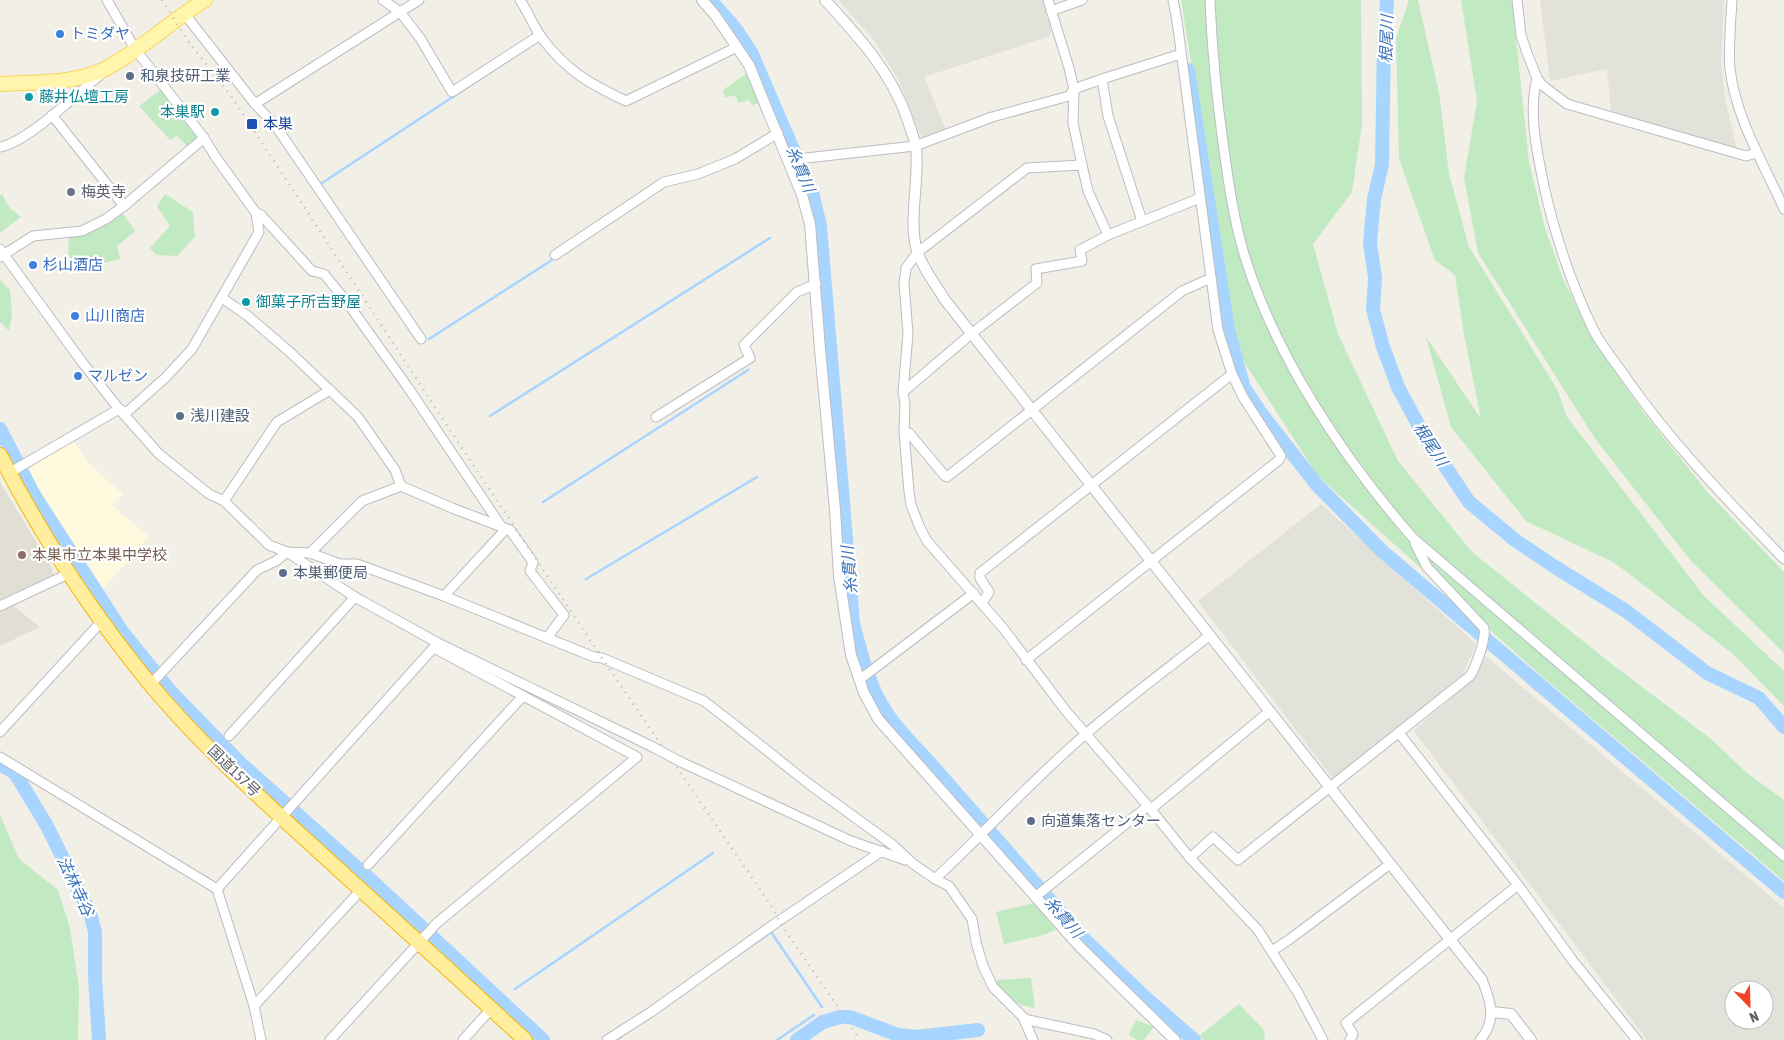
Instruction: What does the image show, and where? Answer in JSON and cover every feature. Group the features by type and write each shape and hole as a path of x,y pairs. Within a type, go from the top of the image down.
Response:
{"highway":[{"name":"国道157号","path":"0,455 17,469 35,521 68,574 151,684 213,752 525,1040"}],"main road":[{"path":"0,84 60,81 82,77 102,70 135,50 184,13 205,0"}],"street":[{"path":"107,0 135,50 204,138 256,213 259,232 192,349 166,377 126,413 119,409"},
{"path":"383,0 400,12 420,38 452,92 540,35"},
{"path":"255,104 419,0"},
{"path":"520,0 540,35 563,62 595,87 626,100 737,47"},
{"path":"702,0 748,65 778,133 796,162 810,224 839,576 851,655 865,676 866,699 878,719 986,831 1040,893 1099,967 1175,1040"},
{"path":"825,0 855,32 882,67 906,113 916,146 917,168 914,215 918,252 945,300 1332,787 1482,980 1490,998 1492,1012 1485,1034 1480,1040"},
{"path":"1048,0 1074,90 1074,123 1088,191 1108,235"},
{"path":"1051,11 1082,0"},
{"path":"1026,660 1279,460 1281,456 1243,397 1232,374 1218,330 1177,21 1172,0"},
{"path":"1210,0 1220,121 1231,198 1236,224 1254,284 1276,334 1312,401 1348,456 1413,538 1784,856"},
{"path":"1517,0 1522,35 1537,78 1542,85 1567,104 1746,156 1757,153"},
{"path":"1732,0 1730,68 1743,121 1784,209"},
{"path":"184,13 255,104 275,125 421,339"},
{"path":"796,162 841,154 916,146 992,117 1069,96 1074,90 1102,79 1181,54"},
{"path":"0,147 19,141 102,73 102,70"},
{"path":"1537,78 1532,119 1539,164 1553,225 1567,269 1594,330 1647,407 1674,440 1704,476 1784,559"},
{"path":"1102,79 1108,116 1142,221"},
{"path":"52,115 124,206"},
{"path":"555,254 664,182 698,174 726,162 778,133"},
{"path":"204,138 106,219 82,230 32,236 2,254 78,357 119,409 159,454 209,494 224,501 269,545 287,552 355,597 523,696 637,757 437,923 330,1040"},
{"path":"1082,165 1028,168 918,252 906,268 904,283 908,334 903,392 906,404 904,432 911,504 927,541 982,602 1086,734 1150,807 1190,858 1258,930 1298,993 1323,1040"},
{"path":"903,392 971,334 1037,283 1036,269 1082,261 1080,250 1108,235 1200,198"},
{"path":"256,213 261,215 312,271 324,274 346,301 407,386 504,529"},
{"path":"904,432 909,433 947,476 1182,291 1211,278"},
{"path":"656,417 750,358 744,345 797,292 816,284"},
{"path":"222,298 248,316 292,354 358,417 395,470 401,486"},
{"path":"982,602 988,592 980,578 980,573 1232,374"},
{"path":"224,501 276,422 330,390"},
{"path":"17,469 119,409"},
{"path":"310,553 362,501 401,486 510,530 533,562 530,571 564,615 548,638"},
{"path":"444,596 504,529"},
{"path":"1190,858 1213,837 1238,860 1470,676 1481,646 1484,628 1426,567 1413,538"},
{"path":"151,684 257,570 276,561 287,552 310,553 340,564 357,564 444,596 653,679 704,701 736,724 809,784 893,846 912,863 949,886 972,919 983,966 993,987 1024,1018 1033,1040"},
{"path":"0,606 68,574"},
{"path":"865,676 974,593"},
{"path":"229,736 355,597"},
{"path":"0,732 102,621"},
{"path":"935,879 986,831 1038,777 1086,734 1210,635"},
{"path":"436,645 824,829 912,863"},
{"path":"217,890 436,645"},
{"path":"368,865 523,696"},
{"path":"1040,893 1270,711"},
{"path":"1399,733 1518,885 1575,964 1637,1040"},
{"path":"0,757 217,890 254,1006 260,1040"},
{"path":"607,1040 651,1012 770,926 882,851"},
{"path":"1272,951 1290,940 1390,864"},
{"path":"1350,1040 1353,1034 1346,1023 1518,885"},
{"path":"254,1006 361,890"},
{"path":"463,1040 491,1009"},
{"path":"1492,1012 1511,1014 1531,1040"},
{"path":"1024,1018 1094,1034 1107,1040"}],"shaded area":[{"path":"838,0 1043,0 1051,31 1050,36 924,77 947,132 923,142 899,81 873,39"},
{"path":"1540,0 1724,0 1721,63 1725,99 1737,150 1611,111 1607,69 1550,81"},
{"path":"72,439 89,464 123,494 112,505 149,537 102,590 27,470 39,463 41,458"},
{"name":"本巣市立本巣中学校","path":"0,482 53,570 55,578 7,601 40,627 0,646"},
{"path":"1321,504 1476,644 1463,674 1334,780 1198,601"},
{"path":"1483,654 1784,908 1784,1040 1647,1040 1414,731 1478,674"}],"green space":[{"path":"1181,0 1361,0 1362,124 1352,192 1313,244 1338,334 1398,461 1472,552 1613,665 1711,739 1747,773 1784,800 1784,881 1537,672 1318,476 1233,345 1207,196 1192,68"},
{"path":"1409,0 1418,0 1439,93 1449,174 1469,247 1557,389 1567,417 1704,596 1784,671 1784,706 1733,654 1615,563 1526,521 1451,427 1426,337 1481,419 1464,335 1455,275 1435,260 1399,159 1396,38"},
{"path":"1461,0 1512,0 1529,162 1545,228 1563,279 1594,341 1644,413 1709,494 1784,572 1784,653 1691,561 1596,440 1478,253 1464,178 1477,101"},
{"path":"747,73 759,103 752,105 749,100 739,103 735,95 725,98 723,90"},
{"path":"162,89 199,139 189,148 177,136 170,140 139,106"},
{"path":"2,194 9,207 21,217 0,233 0,195"},
{"path":"165,194 193,212 195,237 177,256 157,255 150,248 170,226 157,206"},
{"path":"122,212 135,231 117,246 120,259 76,270 68,253 69,235"},
{"path":"0,280 10,290 12,315 9,331 0,322"},
{"path":"0,815 19,859 58,890 70,928 79,988 78,1040 0,1040"},
{"path":"1034,903 1056,930 1040,936 1004,944 996,912"},
{"path":"1031,978 1035,1008 1011,1000 1001,992 995,980"},
{"path":"1239,1004 1263,1029 1264,1040 1204,1040 1199,1036"},
{"path":"1136,1020 1154,1027 1144,1040 1137,1040 1129,1035"}],"waterway":[{"name":"糸貫川","path":"710,0 734,27 751,52 813,196 820,226 853,623 866,670 881,705 903,733 1085,940 1146,998 1194,1040"},
{"name":"根尾川","path":"1387,0 1384,39 1382,165 1374,199 1370,243 1375,278 1373,309 1383,347 1398,387 1421,430 1469,502 1515,540 1626,611 1707,673 1759,698 1784,727"},
{"path":"322,183 527,48"},
{"path":"1188,70 1228,330 1244,388 1260,412 1317,485 1382,551 1784,892"},
{"path":"490,416 770,238"},
{"path":"429,339 552,260"},
{"path":"543,502 748,370"},
{"path":"0,429 34,495 123,633 171,692 239,762 373,882 543,1040"},
{"path":"586,579 757,477"},
{"name":"法林寺谷","path":"0,764 15,773 47,826 90,913 95,932 95,977 99,1040"},
{"path":"515,989 713,853"},
{"path":"738,955 771,932 822,1007"},
{"path":"777,1040 814,1015"},
{"path":"797,1040 823,1022 840,1017 850,1017 898,1035 916,1037 978,1030"},
{"path":"616,1040 629,1031"}],"railway":[{"path":"162,0 188,41 234,100 444,421 860,1040"}],"place":[{"name":"トミダヤ","path":"60,34"},
{"name":"和泉技研工業","path":"130,76"},
{"name":"藤井仏壇工房","path":"29,97"},
{"name":"本巣駅","path":"215,112"},
{"name":"本巣","path":"252,124"},
{"name":"梅英寺","path":"71,192"},
{"name":"杉山酒店","path":"33,265"},
{"name":"御菓子所吉野屋","path":"246,302"},
{"name":"山川商店","path":"75,316"},
{"name":"マルゼン","path":"78,376"},
{"name":"浅川建設","path":"180,416"},
{"name":"本巣市立本巣中学校","path":"22,555"},
{"name":"本巣郵便局","path":"283,573"},
{"name":"向道集落センター","path":"1031,821"}]}
